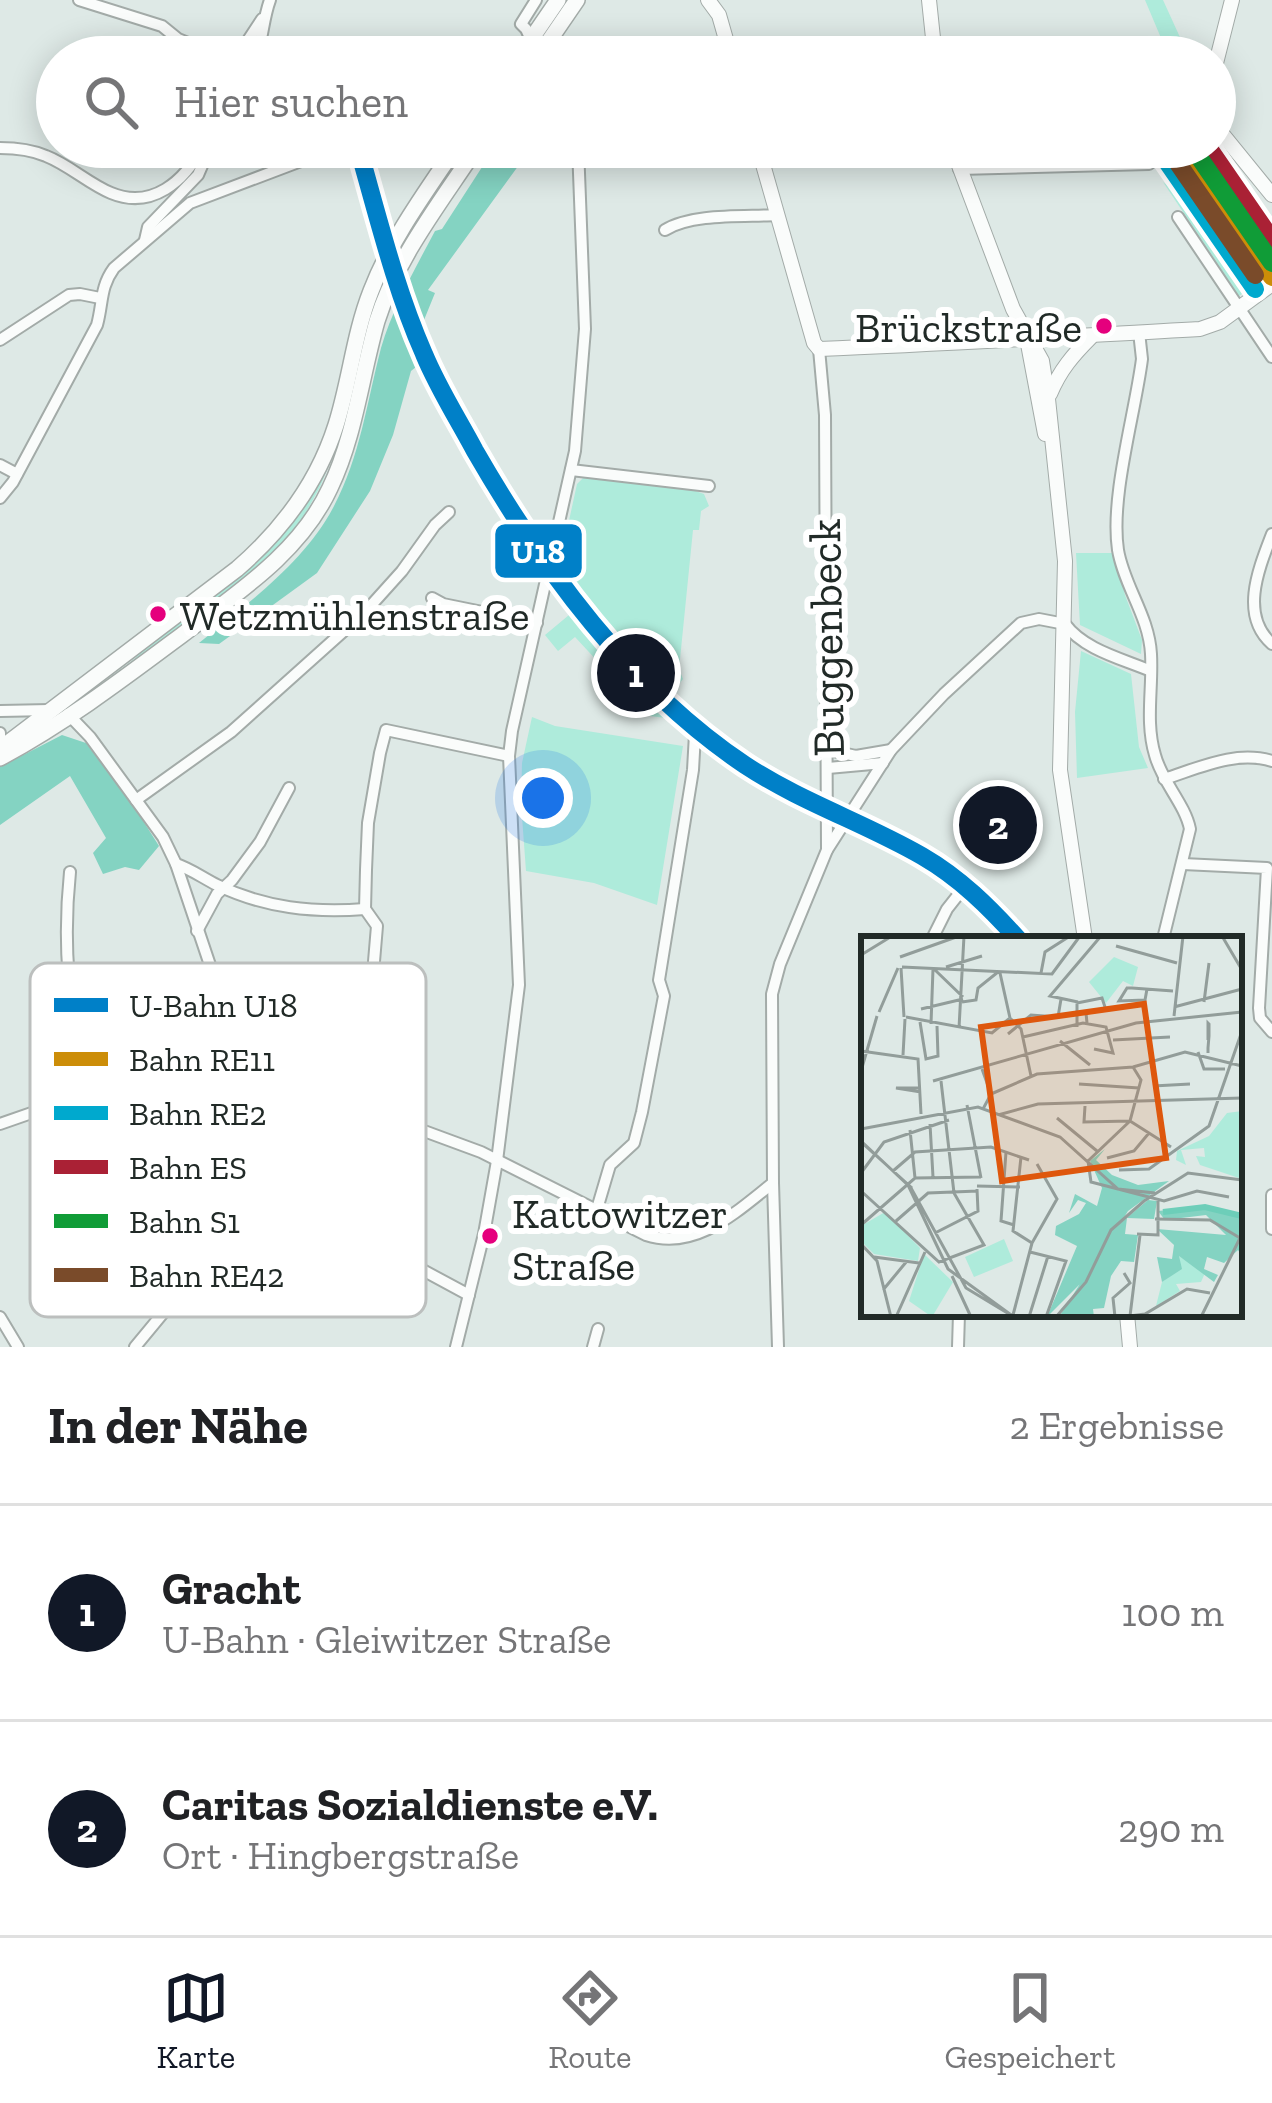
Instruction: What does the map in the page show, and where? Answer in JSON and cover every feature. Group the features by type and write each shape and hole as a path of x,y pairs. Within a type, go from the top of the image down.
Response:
{"main road":[{"path":"544,36 557,0"},
{"path":"550,36 577,0"},
{"path":"63,712 152,632 237,569 289,515 310,484 336,426 377,276 442,168"},
{"path":"0,753 249,584 317,512 344,455 378,318 399,268 462,168"}],"street":[{"path":"79,0 162,26 174,36"},
{"path":"262,36 270,0"},
{"path":"529,36 520,24 536,0"},
{"path":"928,0 932,36"},
{"path":"1223,36 1232,0"},
{"path":"716,2 725,36"},
{"path":"248,36 264,16"},
{"path":"0,148 36,153"},
{"path":"1236,151 1272,195"},
{"path":"67,168 110,193 136,197 168,188 191,168"},
{"path":"145,241 148,227 200,168"},
{"path":"0,497 98,325 105,280 190,203 282,168"},
{"path":"456,1347 497,1160 519,986 509,756 571,470 580,397 585,329 579,168"},
{"name":"Buggenbeck","path":"764,168 819,349 825,415 827,850 772,994 778,1347"},
{"path":"997,168 959,169 1028,339 1042,362 1065,560 1060,770 1085,936"},
{"path":"665,230 693,220 777,215"},
{"path":"1178,217 1272,357"},
{"path":"819,349 1210,327 1266,289"},
{"path":"0,340 69,296 100,298"},
{"path":"1139,332 1140,375 1116,520 1121,561 1146,623 1152,656 1152,742 1164,779 1190,824 1164,936"},
{"path":"1048,399 1062,368 1091,337"},
{"path":"1028,339 1054,466"},
{"path":"0,465 17,474"},
{"path":"571,470 709,487"},
{"path":"136,800 231,732 366,611 449,512"},
{"path":"1272,534 1255,599 1257,625 1272,644"},
{"path":"432,598 537,623"},
{"path":"827,850 891,750 1021,622 1040,619 1065,624 1089,644 1151,671"},
{"path":"0,711 63,712 90,737 164,838 209,963"},
{"path":"374,963 377,926 365,909 368,824 386,730 509,756"},
{"path":"597,1209 610,1165 634,1143 643,1112 664,995 659,980 695,734"},
{"path":"827,750 856,756 891,750"},
{"path":"1164,779 1236,756 1272,761"},
{"path":"828,768 883,763"},
{"path":"197,931 217,894 260,842 289,788"},
{"path":"176,864 225,888 285,908 365,909"},
{"path":"1183,864 1269,869 1259,1007 1260,1018 1272,1032"},
{"path":"70,872 70,963"},
{"path":"934,936 962,890"},
{"path":"0,1124 30,1113"},
{"path":"426,1133 497,1160 662,1240 692,1237 733,1214 773,1183"},
{"path":"1272,1195 1272,1229"},
{"path":"426,1272 469,1295"},
{"path":"0,1317 18,1347"},
{"path":"136,1347 161,1317"},
{"path":"958,1347 959,1317"},
{"path":"1127,1317 1130,1347"},
{"path":"593,1347 598,1329"}],"green space":[{"path":"1145,0 1163,0 1179,36 1160,36"},
{"path":"481,168 517,168 428,290 435,293 424,320 436,351 411,371 393,435 370,491 317,573 219,644 199,643 291,564 334,506 357,449 381,348 398,303 435,231 442,229"},
{"path":"1163,182 1199,211 1254,285 1239,296"},
{"path":"329,457 320,487 294,534 266,564 89,693 247,569"},
{"path":"584,477 690,489 704,494 709,506 701,511 699,530 693,530 679,669 683,679 673,691 691,710 681,720 650,716 639,693 607,660 601,665 575,637 558,651 545,635 587,600 560,562 577,484"},
{"path":"1076,553 1115,553 1142,640 1141,654 1080,625"},
{"path":"1081,651 1131,674 1139,747 1148,768 1077,778 1075,712"},
{"path":"532,717 555,726 683,746 657,905 594,883 526,871 522,763"},
{"path":"62,735 86,743 159,846 139,870 125,867 103,874 93,853 106,838 70,776 0,825 0,767"}],"metro line":[{"name":"U18","path":"364,168 396,278 435,379 501,495 592,623 703,734 766,778 936,865 1015,936"}],"rail line":[{"name":"RE2","path":"1171,168 1255,289"},
{"name":"RE42","path":"1181,168 1255,275"},
{"name":"RE11","path":"1197,168 1272,277"},
{"name":"S1","path":"1206,168 1272,263"},
{"name":"ES","path":"1222,168 1272,240"}],"place":[{"name":"Brückstraße","path":"1104,326"},
{"name":"Wetzmühlenstraße","path":"158,614"},
{"name":"Gracht","path":"636,673"},
{"name":"Caritas Sozialdienste e.V.","path":"998,825"},
{"name":"Kattowitzer Straße","path":"490,1236"}]}
